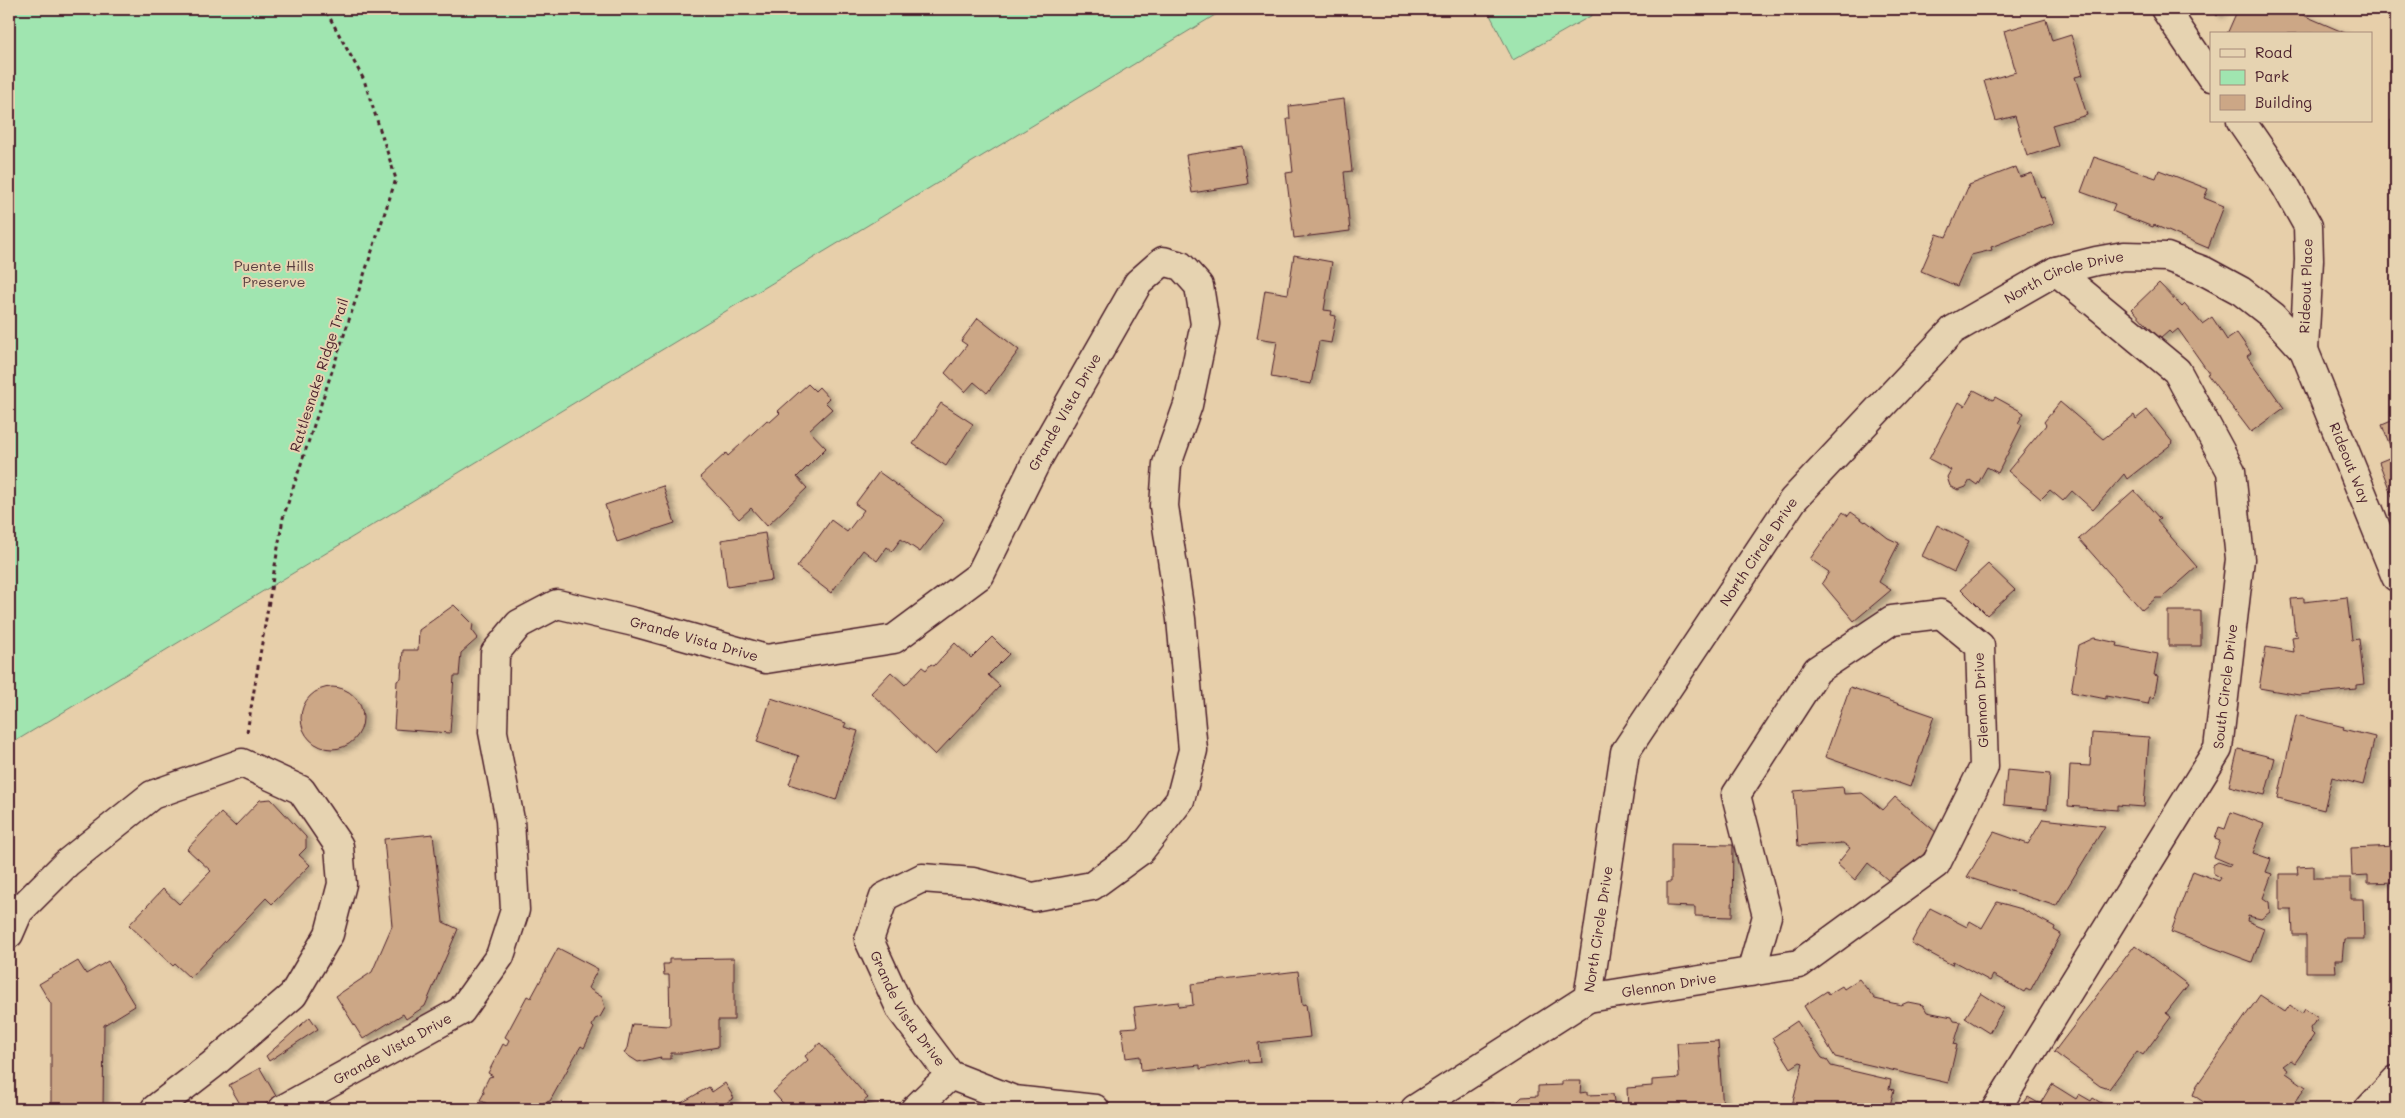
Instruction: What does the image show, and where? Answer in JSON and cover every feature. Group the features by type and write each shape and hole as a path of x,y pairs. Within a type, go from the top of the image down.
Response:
{"street":[{"path":"2166,9 2210,75"},
{"name":"Rideout Place","path":"2243,122 2285,185 2308,226 2309,260 2304,350"},
{"name":"North Circle Drive","path":"1415,1109 1588,998 1625,752 1792,500 1953,330 2056,271 2124,256 2167,257 2204,271 2241,291 2273,316 2304,350"},
{"name":"Grande Vista Drive","path":"283,1109 462,1012 500,956 515,910 510,820 493,732 495,652 519,624 557,604 634,622 766,659 894,639 980,575 1036,462 1138,283 1163,261 1181,266 1199,286 1205,324 1188,405 1167,464 1164,506 1181,619 1193,750 1180,800 1140,851 1092,886 1033,897 973,882 922,878 884,897 869,940 901,1010 950,1075 1014,1100 1094,1109"},
{"name":"South Circle Drive","path":"1996,1109 2218,749 2240,559 2231,471 2177,370 2056,271"},
{"name":"Rideout Way","path":"2304,350 2396,577"},
{"name":"Glennon Drive","path":"1588,998 1751,972 1800,964 1936,864 1984,767 1980,646 1941,614 1892,620 1817,670 1736,795 1767,916 1751,972"},
{"path":"9,934 19,911 67,864 152,795 242,763 301,790 339,846 342,884 329,934 293,995 212,1065 155,1109"},
{"name":"Grande Vista Drive","path":"915,1109 950,1075"},
{"path":"2369,1109 2396,1080"}],"path":[{"name":"Rattlesnake Ridge Trail","path":"242,763 283,518 396,179 364,80 326,9"}],"green space":[{"name":"Puente Hills Preserve","path":"9,9 1225,9 9,745"},
{"path":"1487,9 1603,9 1513,60"}],"building":[{"path":"2212,9 2221,9 2217,16"},
{"path":"2238,9 2289,9 2343,32 2228,32"},
{"path":"2046,19 2052,41 2071,35 2083,75 2075,77 2087,115 2052,125 2058,146 2027,156 2015,116 1996,121 1984,81 2016,72 2004,31"},
{"path":"1344,99 1352,171 1344,172 1350,231 1294,238 1286,173 1293,172 1287,119 1290,119 1289,106"},
{"path":"2391,120 2396,120 2396,190 2391,190"},
{"path":"1242,146 1248,184 1192,193 1186,155"},
{"path":"2094,157 2156,178 2159,170 2208,189 2204,198 2224,206 2208,248 2154,225 2153,227 2112,211 2115,204 2081,192"},
{"path":"2016,167 2020,177 2032,173 2041,198 2044,197 2054,223 1991,247 1992,250 1971,255 1957,286 1921,271 1937,234 1946,237 1969,185"},
{"path":"1294,255 1332,262 1324,310 1332,311 1331,315 1336,316 1331,343 1319,341 1311,384 1271,377 1277,341 1257,338 1265,290 1288,294"},
{"path":"2159,283 2182,307 2185,304 2202,324 2212,317 2227,340 2237,333 2251,353 2247,356 2284,408 2251,432 2207,374 2209,373 2178,329 2172,334 2169,331 2160,339 2132,309"},
{"path":"978,318 1019,350 987,393 974,382 965,392 945,373 967,345 961,341"},
{"path":"808,384 815,391 819,387 829,398 825,402 832,409 809,430 826,448 797,477 807,488 767,526 751,508 739,519 700,477 726,453 728,456 767,420 770,422 780,413 778,411"},
{"path":"1974,390 1993,400 1995,397 2024,413 2018,423 2022,425 1998,473 1987,467 1977,485 1970,480 1966,487 1958,490 1950,486 1947,477 1951,470 1929,459 1959,402 1965,406"},
{"path":"2060,402 2103,439 2134,415 2136,419 2147,410 2173,443 2127,479 2124,474 2093,510 2072,491 2063,501 2050,490 2041,499 2008,471 2046,425 2044,422"},
{"path":"941,403 973,424 946,466 913,444"},
{"path":"2396,419 2396,507 2379,462 2394,456 2382,425"},
{"path":"879,472 944,520 920,552 901,539 892,551 887,547 877,561 863,550 831,593 797,567 831,520 847,532 864,510 855,504"},
{"path":"663,486 675,523 617,542 605,505"},
{"path":"2134,490 2160,519 2157,521 2197,567 2162,598 2156,598 2142,610 2079,539"},
{"path":"1843,512 1848,516 1851,512 1888,538 1899,543 1879,582 1891,590 1854,621 1822,583 1829,572 1810,559"},
{"path":"1937,525 1969,541 1954,572 1922,556"},
{"path":"765,533 772,580 727,587 721,540"},
{"path":"1988,564 2015,590 1987,615 1961,589"},
{"path":"2347,597 2352,640 2359,639 2364,684 2356,685 2356,689 2299,695 2259,688 2266,647 2294,652 2292,637 2298,636 2295,634 2291,599 2304,598 2304,602"},
{"path":"454,605 473,624 472,630 478,638 461,653 459,676 454,676 450,733 394,729 397,681 401,678 403,650 418,650 419,630"},
{"path":"2168,611 2201,611 2201,646 2168,646"},
{"path":"992,637 1009,654 988,675 1000,686 935,755 871,693 891,672 905,685 922,667 926,670 931,664 934,666 955,643 971,658"},
{"path":"2094,638 2118,643 2117,646 2158,654 2154,675 2158,676 2154,698 2150,697 2148,704 2106,696 2106,699 2071,692 2079,645"},
{"path":"332,687 344,689 354,696 361,706 363,718 361,730 354,740 344,747 332,749 320,747 310,740 303,730 301,718 303,706 310,696 320,689"},
{"path":"1850,687 1934,716 1910,787 1825,757"},
{"path":"771,698 846,723 844,727 858,731 836,800 789,784 799,756 757,742"},
{"path":"2296,715 2375,737 2363,785 2332,777 2324,810 2278,798"},
{"path":"2092,733 2149,737 2144,807 2117,805 2117,810 2068,806 2070,765 2090,766"},
{"path":"2238,749 2275,758 2265,795 2229,786"},
{"path":"2007,770 2050,774 2047,809 2004,805"},
{"path":"1843,787 1844,794 1862,793 1883,810 1895,797 1938,834 1918,862 1915,860 1894,885 1868,863 1855,880 1837,864 1850,848 1843,843 1798,846 1794,791"},
{"path":"271,799 306,837 306,848 299,855 310,865 272,904 266,898 190,978 175,964 173,966 129,925 163,889 179,904 211,871 187,849 221,813 235,826 260,800"},
{"path":"2231,812 2264,824 2253,853 2271,859 2266,872 2272,874 2263,898 2269,902 2270,912 2261,919 2248,916 2247,921 2264,928 2252,962 2171,932 2193,871 2219,881 2221,878 2213,873 2213,865 2218,862 2230,866 2231,864 2214,857 2220,841 2215,839 2219,827 2225,829"},
{"path":"2043,819 2105,826 2056,906 1967,877 1994,832 2028,844"},
{"path":"433,834 443,922 458,929 425,1006 406,1019 403,1014 363,1039 336,996 372,972 392,926 384,839"},
{"path":"1671,844 1733,845 1732,917 1695,916 1695,907 1667,906 1667,882 1671,882"},
{"path":"2396,846 2396,882 2368,883 2368,875 2352,876 2351,848"},
{"path":"2314,866 2314,878 2351,878 2351,899 2363,899 2364,939 2344,939 2342,960 2335,960 2336,972 2306,972 2306,935 2293,935 2292,910 2280,910 2280,874 2298,874 2297,867"},
{"path":"1997,902 2022,909 2055,927 2054,930 2061,934 2030,991 2026,989 2024,992 1993,975 1990,981 1953,961 1952,965 1911,943 1930,908 1967,927 1970,921 1982,928"},
{"path":"2135,945 2188,985 2166,1013 2171,1017 2143,1055 2137,1051 2109,1089 2100,1086 2054,1052"},
{"path":"558,948 598,969 588,988 602,997 605,1008 600,1017 595,1019 592,1026 594,1028 584,1048 581,1046 550,1101 543,1103 540,1109 497,1109 480,1100 489,1077 493,1076 488,1073 503,1044 506,1046 509,1040 505,1037 527,996 531,998"},
{"path":"734,958 734,1020 718,1020 718,1047 683,1053 671,1053 671,1059 660,1059 661,1057 638,1062 624,1053 627,1048 632,1024 670,1026 669,975 664,975 663,964 669,964 669,959"},
{"path":"78,961 86,974 108,961 135,1006 104,1025 103,1109 51,1109 51,1004 39,984"},
{"path":"1298,971 1302,1005 1306,1004 1310,1037 1258,1043 1260,1062 1248,1063 1248,1060 1200,1069 1200,1065 1141,1071 1140,1056 1126,1058 1122,1028 1137,1027 1134,1007 1178,1002 1179,1007 1193,1005 1191,984"},
{"path":"1859,979 1875,999 1901,1005 1908,1002 1923,1005 1927,1012 1952,1017 1954,1021 1961,1022 1954,1044 1957,1045 1948,1083 1835,1057 1804,1006 1827,991 1829,994 1842,986 1844,989"},
{"path":"1981,993 2004,1008 1989,1033 1965,1018"},
{"path":"2260,995 2285,1012 2290,1005 2302,1014 2305,1009 2318,1018 2310,1028 2314,1035 2295,1063 2291,1060 2283,1066 2288,1070 2286,1073 2306,1087 2290,1109 2214,1109 2193,1095 2197,1085"},
{"path":"310,1017 318,1029 269,1061 266,1056"},
{"path":"1797,1021 1822,1058 1827,1060 1831,1066 1891,1080 1889,1089 1894,1090 1889,1109 1791,1109 1803,1063 1800,1062 1791,1068 1772,1038"},
{"path":"1718,1041 1723,1109 1628,1109 1627,1088 1652,1086 1652,1080 1679,1078 1677,1043"},
{"path":"820,1043 868,1098 864,1101 870,1109 788,1109 773,1092 808,1060 805,1056"},
{"path":"260,1068 277,1098 256,1109 243,1109 229,1085"},
{"path":"1562,1081 1581,1081 1580,1093 1587,1092 1587,1095 1613,1094 1615,1109 1480,1109 1486,1103 1513,1106 1522,1097 1538,1096 1538,1086 1562,1085"},
{"path":"725,1083 734,1098 719,1107 716,1102 703,1109 671,1109 709,1087 712,1092"},
{"path":"2052,1084 2076,1099 2079,1094 2091,1101 2093,1098 2111,1109 2020,1109 2028,1097 2040,1104"}]}
